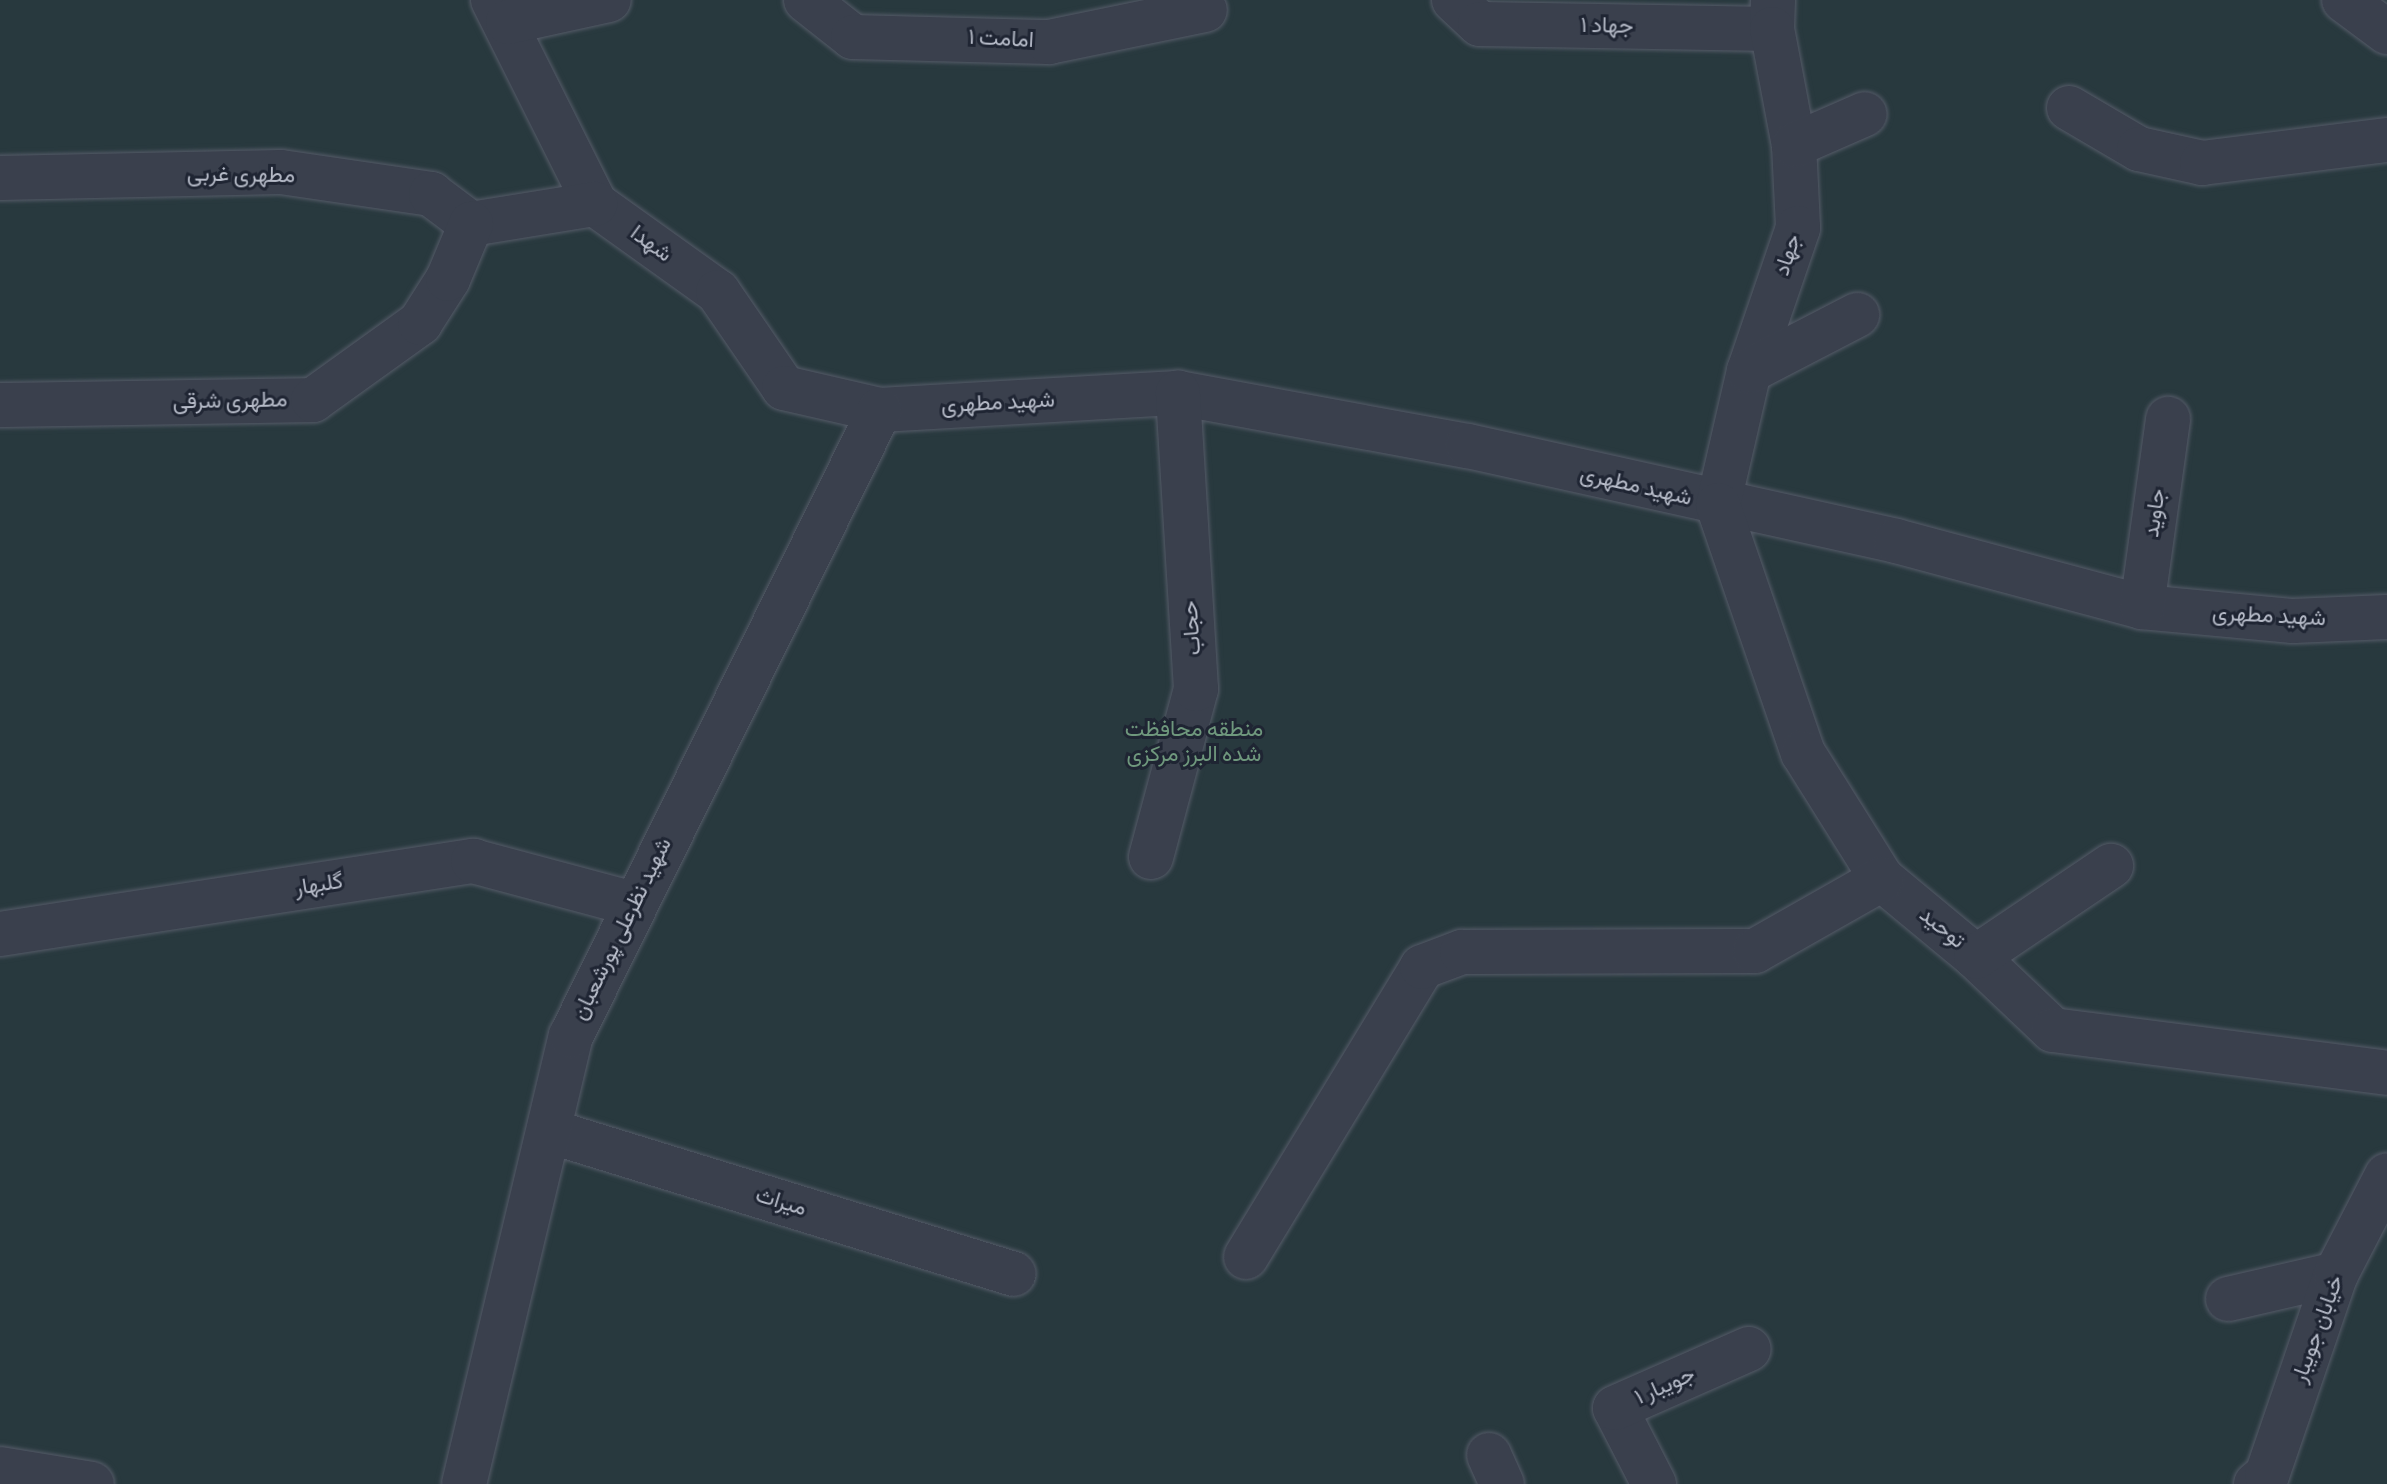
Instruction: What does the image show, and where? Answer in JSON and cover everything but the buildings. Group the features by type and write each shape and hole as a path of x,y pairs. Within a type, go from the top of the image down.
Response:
{"street":[{"path":"501,11 609,0"},
{"name":"امامت ۱","path":"806,0 853,37 1049,42 1205,10"},
{"name":"جهاد ۱","path":"1454,0 1480,24 1775,8"},
{"path":"2344,0 2387,32"},
{"name":"جهاد","path":"1718,505 1749,371 1798,228 1794,145 1775,8"},
{"name":"شهدا","path":"501,11 595,204 718,292 784,388 880,410"},
{"path":"2069,108 2139,149 2202,163 2387,140"},
{"path":"1794,145 1865,114"},
{"name":"مطهری غربی","path":"0,178 281,172 431,194 471,224"},
{"path":"471,224 595,204"},
{"name":"مطهری شرقی","path":"0,405 313,400 420,323 448,279 471,224"},
{"path":"1749,371 1857,315"},
{"name":"شهید مطهری","path":"880,410 1178,393 1468,446 1718,505 1896,541 2142,607 2293,621 2387,617"},
{"name":"حجاب","path":"1151,857 1196,689 1178,393"},
{"name":"شهید نظرعلی پورشعبان","path":"464,1484 571,1036 880,410"},
{"name":"جاوید","path":"2142,607 2168,419"},
{"name":"توحید","path":"1718,505 1803,753 1882,879 1976,957 2053,1030 2387,1073"},
{"name":"گلبهار","path":"0,934 473,861 634,904"},
{"path":"1976,957 2111,866"},
{"path":"1246,1257 1422,967 1462,952 1755,951 1882,879"},
{"name":"میراث","path":"549,1131 1013,1274"},
{"name":"خیابان جویبار","path":"2256,1484 2267,1475 2336,1274 2387,1175"},
{"path":"2228,1299 2336,1274"},
{"name":"جویبار ۱","path":"1654,1484 1615,1408 1749,1349"},
{"path":"0,1469 92,1484"}],"green space":[{"name":"منطقه محافظت شده البرز مرکزی","path":"0,0 2387,0 2387,1484 0,1484"}]}
